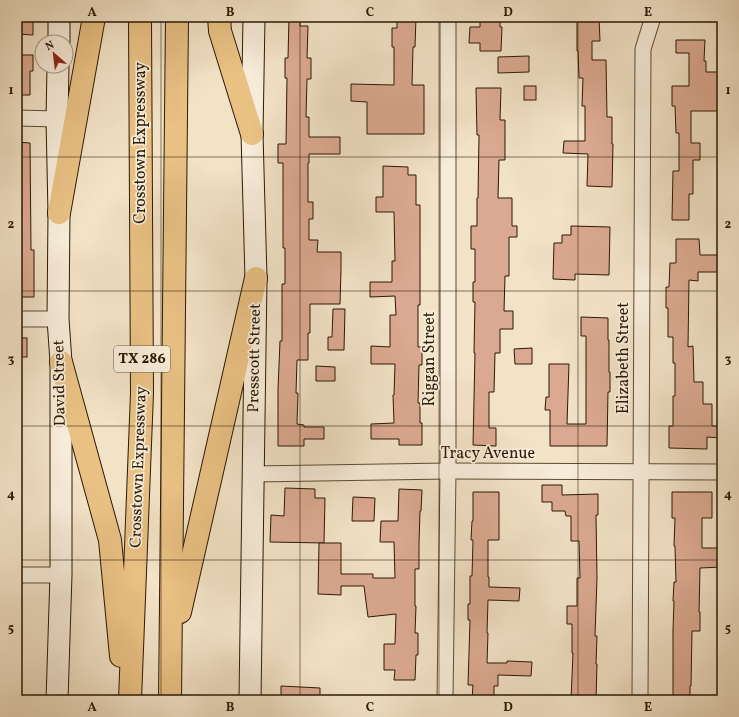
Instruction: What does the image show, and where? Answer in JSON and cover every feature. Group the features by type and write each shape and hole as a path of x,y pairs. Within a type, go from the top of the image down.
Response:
{"highway":[{"path":"59,213 94,17"},
{"name":"Crosstown Expressway","path":"130,700 142,393 140,17"},
{"name":"Crosstown Expressway","path":"170,700 177,17"},
{"path":"219,17 220,31 252,134"},
{"path":"171,654 256,278"},
{"path":"61,362 110,540 125,700"}],"main road":[{"path":"59,17 59,34"},
{"name":"Presscott Street","path":"250,700 256,278 252,134 254,17"},
{"name":"David Street","path":"57,700 61,575 61,362 58,319 58,74"}],"street":[{"name":"Riggan Street","path":"445,700 448,471 448,17"},
{"name":"Elizabeth Street","path":"640,700 643,48 653,17"},
{"path":"17,118 57,119"},
{"path":"17,319 58,319"},
{"name":"Tracy Avenue","path":"253,474 448,471 722,472"},
{"path":"17,575 61,575"}],"building":[{"path":"289,17 300,17 300,26 308,26 307,58 311,58 311,79 307,79 306,117 309,117 309,137 340,137 340,154 309,154 308,202 313,202 313,219 309,219 309,240 318,240 317,252 341,252 341,270 340,304 310,304 308,360 297,360 297,424 304,425 304,427 324,427 324,439 304,439 304,446 278,446 278,389 280,341 282,341 282,284 285,284 285,248 283,248 283,163 278,163 278,144 286,144 287,78 285,78 285,58 288,58"},
{"path":"397,17 416,17 415,47 413,47 412,85 424,85 424,134 367,134 367,102 351,101 351,84 394,85 394,47 392,47 392,28 397,28"},
{"path":"480,17 500,17 500,27 502,27 501,51 480,51 480,43 469,43 470,27 480,27"},
{"path":"577,17 599,17 600,41 592,41 592,60 606,60 607,117 612,117 612,187 587,186 588,154 563,153 564,141 585,141 585,106 582,106 583,78 579,78"},
{"path":"17,18 33,18 33,35 17,34"},
{"path":"676,40 705,40 704,61 706,61 706,72 722,72 722,111 691,111 691,143 700,143 700,160 693,160 693,194 689,194 689,220 672,220 673,171 679,171 679,133 676,133 675,106 672,106 672,86 689,86 689,53 676,53"},
{"path":"17,55 33,55 33,71 30,71 30,95 17,95"},
{"path":"529,56 529,72 498,73 498,57"},
{"path":"524,86 536,86 536,100 524,100"},
{"path":"476,88 501,88 500,120 505,120 505,160 499,160 498,198 512,198 512,226 517,226 517,237 509,237 509,276 505,276 504,311 513,311 513,329 500,329 500,353 495,353 494,392 489,392 489,428 496,428 496,446 473,445 475,302 473,302 473,282 475,282 475,249 471,249 471,226 477,226 479,135 477,135"},
{"path":"17,142 30,143 31,250 34,250 34,297 17,297"},
{"path":"383,166 408,167 408,175 416,175 416,205 420,205 420,305 418,305 418,347 422,347 422,365 419,365 418,403 420,403 420,423 422,423 422,445 399,445 399,439 371,439 371,424 394,423 393,395 395,364 371,364 371,346 390,347 390,315 396,315 395,296 370,297 370,282 392,282 392,261 395,261 394,212 376,212 376,197 383,197"},
{"path":"571,226 610,227 609,275 575,274 575,280 553,279 554,243 562,243 562,235 571,235"},
{"path":"676,239 699,239 700,255 722,255 722,272 698,272 698,281 689,280 688,347 693,346 694,382 703,382 703,404 712,404 712,426 722,426 722,438 707,437 707,449 669,448 669,426 673,426 675,363 673,363 673,337 668,337 666,287 669,287 670,263 676,263"},
{"path":"333,309 345,309 344,350 328,350 328,337 332,337"},
{"path":"581,317 608,318 610,392 608,392 607,446 550,446 550,410 545,410 546,397 549,397 549,364 569,364 567,424 586,424 586,336 581,336"},
{"path":"17,338 27,338 27,357 17,357"},
{"path":"532,348 532,364 515,364 514,349"},
{"path":"316,366 335,367 335,381 316,381"},
{"path":"542,485 562,485 562,495 598,494 598,515 596,515 596,700 571,700 573,653 572,624 567,624 567,606 577,606 577,578 580,578 579,541 571,541 571,516 566,516 565,511 552,511 552,502 542,502"},
{"path":"285,488 315,489 315,498 325,498 324,543 270,542 271,515 284,516"},
{"path":"399,489 422,490 420,511 419,569 415,569 415,633 418,633 418,655 416,655 415,680 394,680 395,670 384,670 384,644 395,644 396,614 368,617 364,586 341,586 341,595 318,594 319,543 341,543 341,574 373,574 373,578 395,578 394,542 380,542 381,521 398,521"},
{"path":"473,492 499,492 499,540 488,540 489,587 520,588 519,601 488,600 487,663 507,663 507,661 532,662 531,676 498,675 498,686 494,686 494,700 472,700 473,685 468,685 470,620 468,620 468,604 470,604 470,576 472,576 473,540 471,540 473,521"},
{"path":"672,492 712,492 712,518 702,518 702,548 722,548 722,567 700,568 700,631 692,631 690,700 673,700 673,601 674,582 676,582 674,546 675,518 672,518"},
{"path":"353,497 375,498 374,521 352,521"},
{"path":"281,686 320,688 320,700 281,700"}]}
